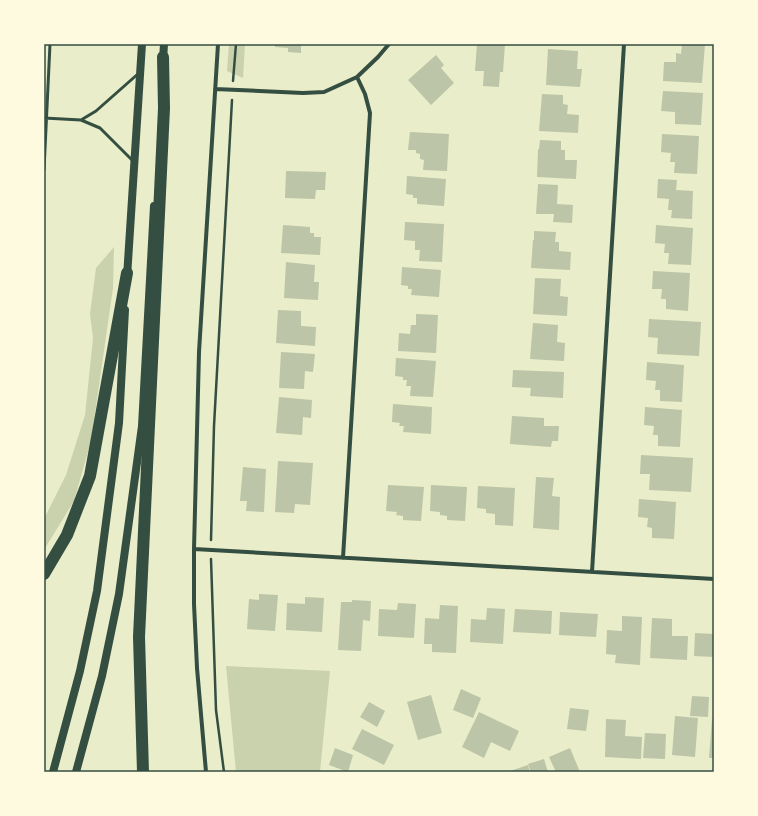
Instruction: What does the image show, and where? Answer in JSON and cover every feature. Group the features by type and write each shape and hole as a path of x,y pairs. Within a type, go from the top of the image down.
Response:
{"highway":[{"path":"144,772 139,636 164,108 163,57"},
{"path":"44,574 67,535 90,476 127,273"}],"main road":[{"path":"53,772 80,671 97,591 119,423 142,44"},
{"path":"76,772 102,676 119,594 142,426 149,274 164,44"}],"street":[{"path":"206,772 197,668 194,604 194,548 199,352 218,44"},
{"path":"215,89 303,93 324,92 357,77 389,44"},
{"path":"592,572 624,44"},
{"path":"343,558 370,113 365,94 357,77"},
{"path":"194,548 714,579"}],"lane":[{"path":"44,170 45,118 50,44"},
{"path":"81,120 96,112 140,72"},
{"path":"45,118 81,120 100,128 134,161"}],"path":[{"path":"224,772 216,710 211,550 214,426 232,89 236,44"}],"green space":[{"path":"229,44 245,44 243,78 227,71"},
{"path":"114,247 113,288 91,441 74,501 44,550 44,519 66,475 85,415 93,338 90,314 96,268"},
{"path":"226,666 330,671 320,772 236,772"}],"building":[{"path":"275,44 301,44 301,53 288,52 288,48 275,47"},
{"path":"477,44 505,44 503,72 500,72 499,87 483,86 484,71 475,71"},
{"path":"682,44 705,44 702,83 663,81 664,62 676,62 676,53 681,54"},
{"path":"548,49 578,51 577,69 582,69 580,87 546,85"},
{"path":"436,55 444,65 441,68 454,83 431,105 408,80"},
{"path":"663,91 703,93 701,125 675,124 675,112 661,111"},
{"path":"542,94 563,95 563,104 568,105 567,114 579,115 578,133 539,131"},
{"path":"410,132 449,134 447,171 423,170 424,160 420,159 420,154 416,153 416,150 408,150"},
{"path":"662,134 699,136 697,174 674,173 675,162 670,162 671,153 661,152"},
{"path":"540,140 561,141 561,150 565,150 565,160 577,160 576,179 537,177 538,149"},
{"path":"286,171 326,172 325,190 316,190 315,199 285,198"},
{"path":"407,176 446,179 444,206 417,204 417,198 413,198 413,195 406,194"},
{"path":"658,179 677,180 676,190 693,191 692,219 671,218 672,210 668,210 669,199 657,198"},
{"path":"538,184 558,185 557,204 573,205 572,223 553,222 554,214 536,214"},
{"path":"405,222 444,224 442,262 419,261 420,250 415,250 415,241 404,240"},
{"path":"283,225 310,227 310,233 314,233 314,237 321,237 320,255 281,253"},
{"path":"656,225 693,228 691,265 668,264 669,253 664,253 665,244 655,243"},
{"path":"534,231 556,232 555,242 559,242 559,251 571,252 570,270 531,268"},
{"path":"286,262 315,265 314,282 319,282 318,300 284,298"},
{"path":"402,267 441,270 439,297 411,295 412,289 408,289 408,286 401,285"},
{"path":"653,271 690,273 688,311 666,309 666,299 661,299 662,289 652,289"},
{"path":"535,278 561,279 560,296 568,297 567,316 533,314"},
{"path":"278,310 301,311 301,326 316,327 315,346 276,343"},
{"path":"416,314 438,315 436,353 398,351 399,333 410,334 411,325 416,325"},
{"path":"649,319 701,322 699,356 657,354 658,338 648,337"},
{"path":"533,323 558,325 557,342 565,343 564,361 530,359"},
{"path":"281,352 315,354 313,372 305,371 304,389 279,388"},
{"path":"396,358 436,361 433,397 410,396 411,386 406,386 407,380 403,380 403,377 395,376"},
{"path":"647,362 684,365 682,402 660,401 660,390 655,390 656,381 646,380"},
{"path":"513,370 564,372 563,398 530,396 531,388 512,387"},
{"path":"279,397 312,400 311,418 303,417 302,435 276,433"},
{"path":"393,404 432,407 431,434 403,432 404,426 399,426 400,423 392,422"},
{"path":"645,407 682,410 680,447 658,446 658,435 653,435 654,426 644,425"},
{"path":"512,416 544,418 544,426 559,426 558,441 552,441 551,447 510,444"},
{"path":"641,455 693,458 691,492 649,490 650,474 640,474"},
{"path":"278,461 313,463 310,505 295,504 294,513 275,512"},
{"path":"243,467 266,469 264,512 246,511 247,501 240,501"},
{"path":"536,477 554,478 552,496 560,497 559,530 533,528"},
{"path":"388,485 424,487 421,521 403,520 403,516 396,515 397,512 386,511"},
{"path":"431,485 467,487 465,521 447,520 447,516 440,515 440,512 430,511"},
{"path":"478,486 515,488 513,526 495,525 495,514 486,513 486,509 477,508"},
{"path":"639,499 676,502 674,539 652,538 652,528 647,527 648,518 638,517"},
{"path":"259,594 278,595 275,631 247,629 249,599 259,600"},
{"path":"305,597 324,598 322,632 286,630 287,603 305,604"},
{"path":"352,600 371,601 370,621 363,620 361,651 338,650 341,602 352,602"},
{"path":"398,603 416,604 414,638 378,636 379,609 397,610"},
{"path":"440,605 458,606 456,653 432,652 432,644 424,644 425,618 439,619"},
{"path":"487,608 505,609 503,644 470,642 471,619 486,620"},
{"path":"515,609 552,611 551,634 513,632"},
{"path":"560,612 598,614 596,637 559,635"},
{"path":"622,616 642,617 640,665 615,663 616,655 606,654 607,630 622,631"},
{"path":"652,618 672,619 672,636 688,636 687,660 650,658"},
{"path":"695,633 714,634 714,657 694,656"},
{"path":"461,689 481,698 473,718 453,710"},
{"path":"431,695 442,733 418,740 407,702"},
{"path":"692,696 709,697 708,717 690,716"},
{"path":"369,702 385,711 377,727 360,717"},
{"path":"570,708 589,710 586,731 567,729"},
{"path":"479,712 519,731 510,751 491,742 484,758 462,747"},
{"path":"675,716 698,718 695,757 672,755"},
{"path":"606,719 626,720 625,736 642,737 641,759 605,757"},
{"path":"712,719 714,719 714,758 709,758"},
{"path":"362,729 394,745 384,765 352,749"},
{"path":"645,733 666,734 665,759 643,758"},
{"path":"335,748 353,755 348,772 329,765"},
{"path":"570,748 580,772 556,772 549,757"},
{"path":"544,759 548,772 531,772 528,764"},
{"path":"528,765 530,772 507,772"}]}
